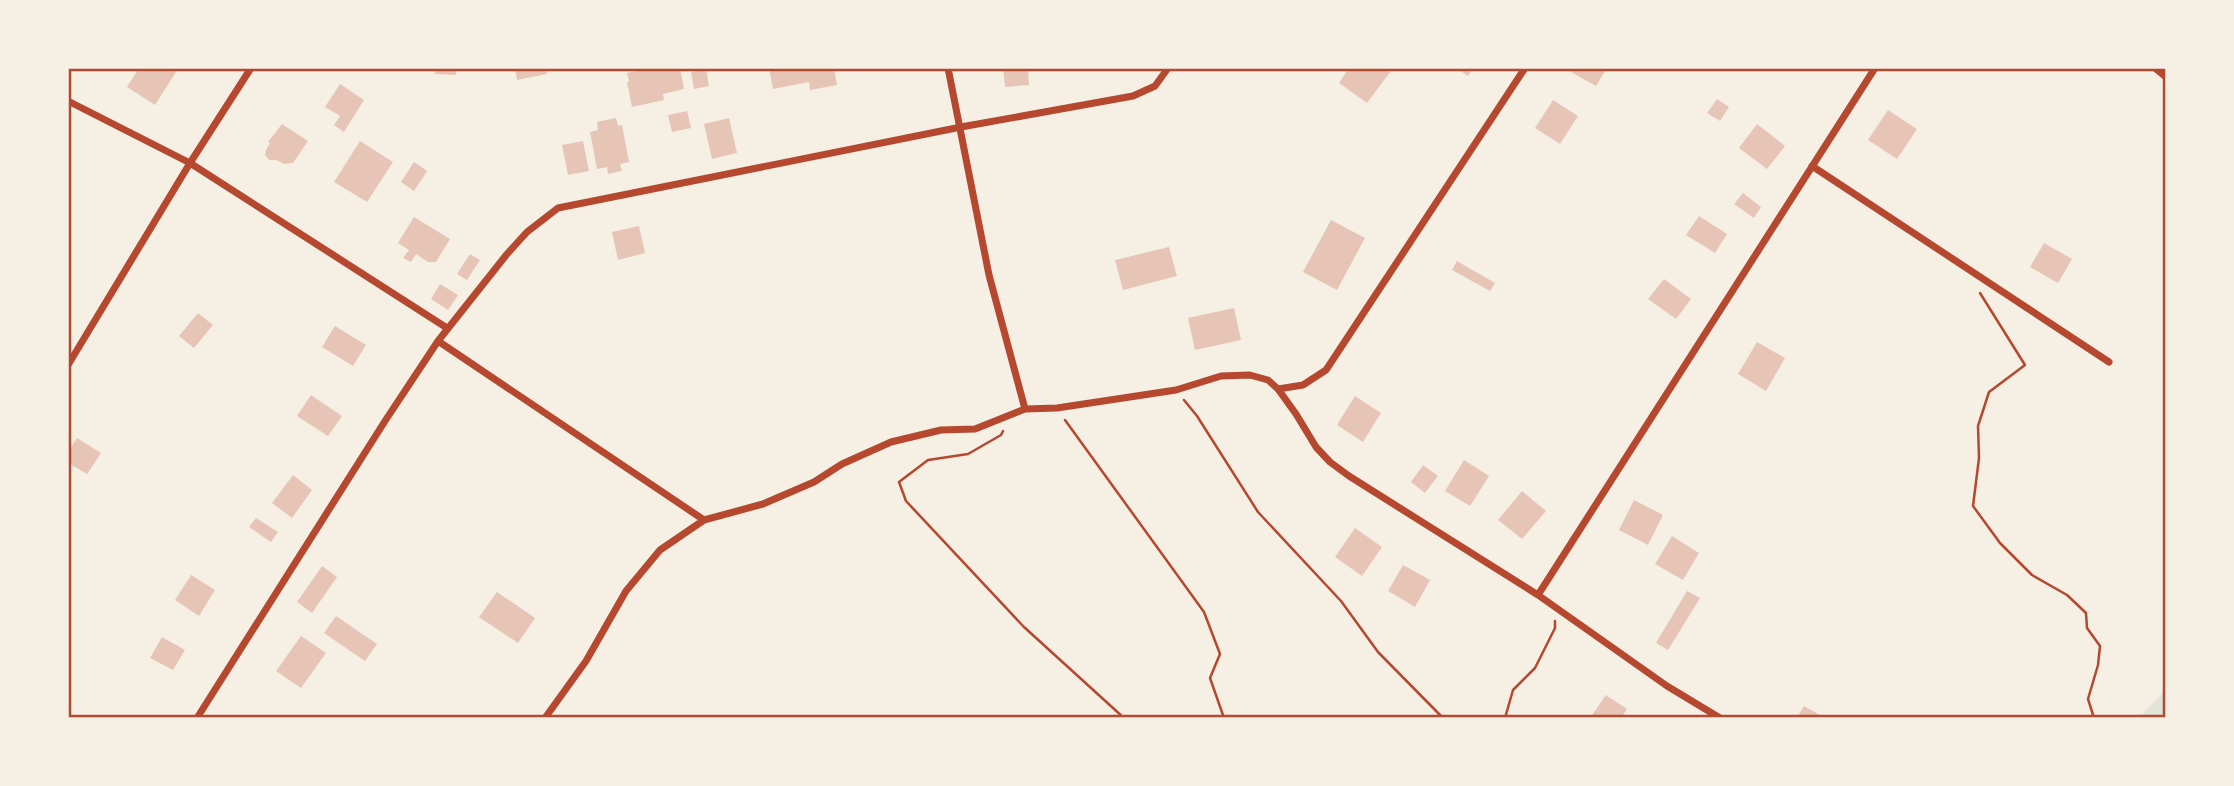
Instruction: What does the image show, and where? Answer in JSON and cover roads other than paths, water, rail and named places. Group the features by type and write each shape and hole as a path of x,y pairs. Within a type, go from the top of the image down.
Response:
{"street":[{"path":"68,365 251,68"},
{"path":"948,68 989,275 1025,409"},
{"path":"197,718 447,328 520,239 558,208 961,127 1133,96 1155,86 1168,68"},
{"path":"1278,389 1303,385 1326,370 1525,68"},
{"path":"1538,595 1875,68"},
{"path":"2155,68 2166,77"},
{"path":"68,101 190,163 447,328"},
{"path":"1812,166 2109,362"},
{"path":"438,341 704,520"},
{"path":"545,718 586,661 626,591 660,550 704,520 763,504 814,482 842,464 891,442 941,430 975,429 1025,409 1057,408 1176,390 1221,376 1250,375 1268,380 1278,389 1316,447 1330,462 1538,595 1667,686 1720,718"}]}
